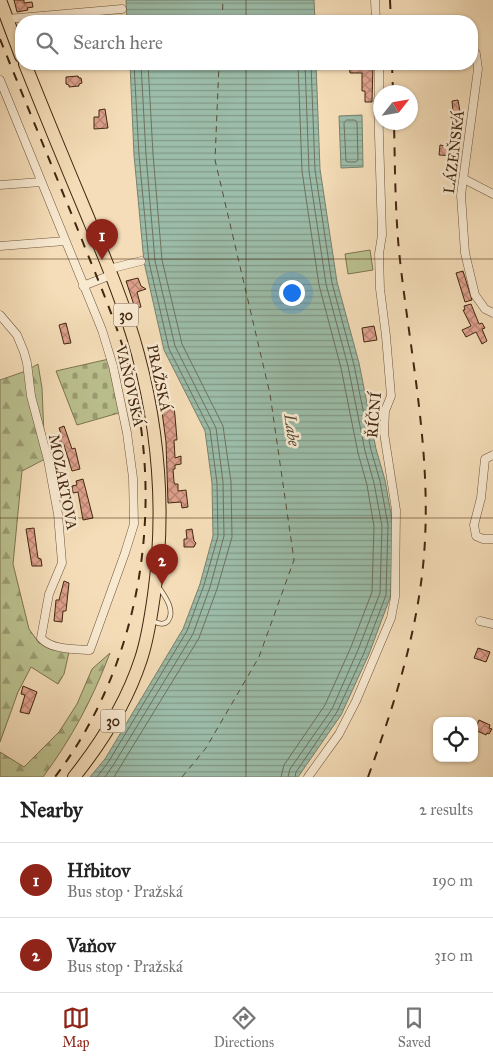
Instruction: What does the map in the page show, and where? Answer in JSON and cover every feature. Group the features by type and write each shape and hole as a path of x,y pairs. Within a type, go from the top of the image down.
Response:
{"main road":[{"path":"0,0 15,40"},
{"name":"PRAŽSKÁ","path":"26,70 110,272 138,355 154,438 159,524 155,583 150,620 141,658 131,685 97,746 74,777"}],"street":[{"path":"375,0 376,15"},
{"path":"53,15 122,9"},
{"path":"7,19 15,18"},
{"name":"ŘÍČNÍ","path":"308,777 338,734 356,701 391,618 395,597 396,510 384,434 386,411 391,396 380,289 379,254 382,235 378,102 379,70"},
{"name":"LÁZEŇSKÁ","path":"478,70 461,195 465,252 475,295 485,309 493,313"},
{"name":"VAŇOVSKÁ","path":"0,80 3,98 41,182 102,330 113,366 127,433 133,478 134,524 90,650"},
{"path":"464,179 493,194"},
{"path":"0,185 41,182"},
{"path":"0,246 65,241"},
{"path":"83,286 110,272 141,261"},
{"name":"MOZARTOVA","path":"0,315 17,335 24,352 30,396 48,460 58,514 62,562 49,594 41,638 45,643 61,647 90,650"},
{"path":"493,455 485,459 481,498 474,525 476,536 484,539 493,539"},
{"path":"480,621 493,624"}],"lane":[{"path":"150,620 159,624 165,623 170,619 171,611 168,603 155,583"}],"green space":[{"path":"370,250 373,270 348,274 345,254"},
{"path":"109,359 122,412 77,425 56,371"},
{"path":"38,364 42,388 45,459 22,471 13,564 29,629 39,643 69,652 64,674 58,684 31,667 18,692 0,742 0,380 26,371"},
{"path":"110,653 81,717 43,777 0,777 0,752 24,767 59,732 77,704 92,669"}],"water":[{"path":"126,0 314,0 315,15 127,15"},
{"name":"Labe","path":"130,70 316,70 320,169 337,282 359,363 393,525 391,595 369,654 341,715 298,777 90,777 105,759 183,629 200,584 213,536 212,483 205,431 164,350 144,262 134,155"},
{"path":"362,115 363,167 341,168 339,116"}],"building":[{"path":"14,0 24,0 24,3 32,2 33,7 17,12"},
{"path":"350,70 373,70 372,102 365,102 365,91 362,91 362,73 350,73"},
{"path":"78,76 81,78 82,83 79,86 69,87 66,84 66,77"},
{"path":"458,100 463,129 457,131 456,119 451,118 453,112 452,101"},
{"path":"105,109 108,128 94,129 94,117 99,117 99,110"},
{"path":"440,145 456,148 455,156 439,155"},
{"path":"463,271 472,300 465,302 456,273"},
{"path":"138,278 141,286 146,289 137,292 141,307 135,308 126,281"},
{"path":"471,304 479,324 482,323 485,328 482,329 487,341 482,344 476,332 466,337 462,330 471,326 463,310 465,310 464,306"},
{"path":"66,323 71,343 64,344 59,325"},
{"path":"374,326 377,340 364,342 362,328"},
{"path":"170,403 171,408 174,407 175,416 177,440 174,440 175,458 181,456 181,464 175,465 175,469 173,469 174,482 178,484 178,491 186,490 188,507 182,508 181,502 168,503 166,442 161,404"},
{"path":"64,426 72,449 75,448 80,469 72,471 64,445 61,446 58,435 61,434 59,428"},
{"path":"83,479 93,518 83,520 78,492 73,493 72,486 77,485 76,481"},
{"path":"34,528 38,558 41,559 42,566 32,566 26,529"},
{"path":"192,529 196,543 194,547 184,547 184,539 187,539 186,530"},
{"path":"64,581 69,583 66,611 63,611 62,622 54,621 56,600 59,600"},
{"path":"478,648 490,652 486,662 474,658"},
{"path":"23,686 37,692 29,714 20,712 25,695 21,694"},
{"path":"479,720 490,725 489,728 492,729 489,734 487,733 486,735 478,731"}],"ferry route":[{"path":"222,15 223,0"},
{"path":"182,777 206,748 259,657 294,560 270,394 215,160 219,70"}],"railway":[{"path":"390,0 391,15"},
{"path":"0,39 118,331 134,388 142,438 146,489 144,540 137,591 124,641 106,689 83,734 55,777"},
{"path":"392,70 393,85"},
{"path":"368,777 397,690 413,631 423,571 425,540 426,503 422,431 399,251 394,130"}],"place":[{"name":"Hřbitov","path":"102,260"},
{"name":"Vaňov","path":"162,585"}]}
